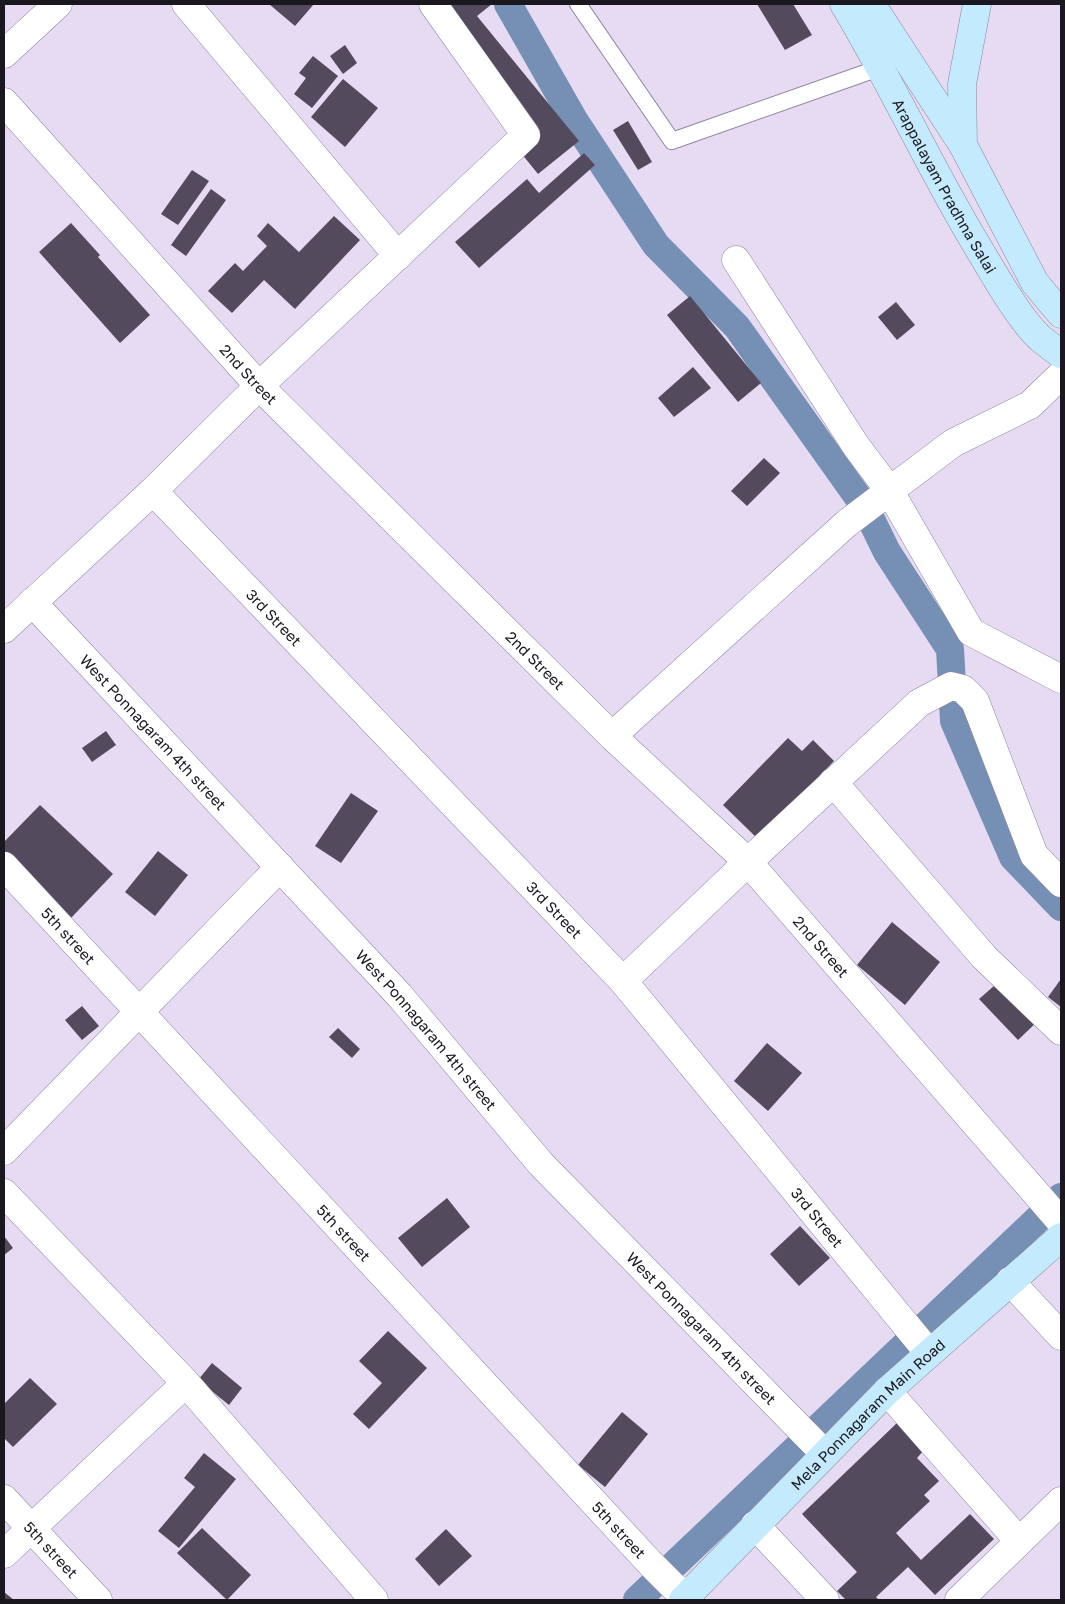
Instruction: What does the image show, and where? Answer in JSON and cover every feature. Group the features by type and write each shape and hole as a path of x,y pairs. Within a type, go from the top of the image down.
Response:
{"main road":[{"name":"Arappalayam Pradhna Salai","path":"844,4 882,67 958,214 998,280 1039,337 1061,354"},
{"path":"870,4 963,145"},
{"name":"Arappalayam Pradhna Salai","path":"977,4 962,84 963,145 1034,283 1061,314"},
{"name":"Mela Ponnagaram Main Road","path":"681,1594 754,1525 823,1452 887,1391 926,1349 1061,1237"}],"street":[{"path":"4,54 58,4"},
{"path":"186,4 398,256"},
{"path":"4,629 153,492 258,386 526,135 432,4"},
{"name":"2nd Street","path":"4,102 258,386 612,736 748,862 1061,1222"},
{"path":"736,260 856,446 884,495 971,632 1061,679"},
{"path":"612,736 847,523 953,443 1030,405 1061,375"},
{"name":"3rd Street","path":"153,492 623,981 896,1315 926,1349"},
{"name":"West Ponnagaram 4th street","path":"32,602 400,996 540,1164 823,1452"},
{"path":"623,981 919,703 957,687 975,701 1034,855 1061,883"},
{"path":"833,782 984,957 1061,1031"},
{"name":"5th street","path":"4,866 651,1564 681,1594"},
{"path":"4,1151 280,867"},
{"path":"4,1193 186,1383 374,1600"},
{"path":"1010,1281 1061,1336"},
{"path":"4,1554 186,1383"},
{"path":"887,1391 1019,1541"},
{"name":"5th street","path":"4,1499 98,1600"},
{"path":"959,1600 1061,1501"},
{"path":"754,1525 825,1600"}],"lane":[{"path":"578,4 672,141 882,67"}],"building":[{"path":"269,4 314,4 295,26"},
{"path":"442,4 492,4 477,16 579,141 538,174 521,153"},
{"path":"757,4 793,4 812,35 785,50"},
{"path":"345,45 357,63 343,74 330,56"},
{"path":"313,56 338,76 312,108 294,94 306,78 299,73"},
{"path":"343,79 378,108 345,147 311,117"},
{"path":"628,121 652,162 638,170 613,130"},
{"path":"584,153 595,165 479,268 455,242 527,179 539,193"},
{"path":"192,170 209,181 178,225 161,214"},
{"path":"211,189 226,200 186,256 171,245"},
{"path":"334,216 360,240 295,309 264,280 232,313 208,291 235,263 243,271 267,246 257,236 268,223 299,252"},
{"path":"71,223 100,255 98,257 150,315 120,343 39,252"},
{"path":"690,296 761,383 738,402 667,315"},
{"path":"896,302 915,325 897,340 878,317"},
{"path":"693,367 711,388 674,417 658,398"},
{"path":"764,458 780,473 747,506 731,491"},
{"path":"106,731 116,745 92,762 82,748"},
{"path":"788,738 802,751 813,740 834,761 758,839 723,805"},
{"path":"351,793 378,811 341,863 315,846"},
{"path":"40,805 113,874 71,918 4,854 4,842"},
{"path":"158,851 188,875 155,916 125,892"},
{"path":"892,922 940,962 905,1005 857,965"},
{"path":"1002,979 1040,1019 1018,1040 979,999"},
{"path":"1061,979 1061,1007 1048,997"},
{"path":"82,1006 99,1026 82,1040 65,1020"},
{"path":"338,1028 360,1049 352,1058 329,1037"},
{"path":"767,1043 802,1073 768,1111 734,1081"},
{"path":"447,1198 470,1227 422,1267 398,1238"},
{"path":"800,1226 830,1258 799,1286 770,1254"},
{"path":"4,1236 13,1248 4,1255"},
{"path":"388,1331 427,1368 369,1429 353,1414 382,1383 359,1361"},
{"path":"212,1363 242,1388 229,1405 198,1380"},
{"path":"30,1378 57,1404 13,1447 4,1438 4,1404"},
{"path":"622,1412 648,1434 605,1487 578,1465"},
{"path":"898,1422 924,1450 917,1458 939,1481 924,1495 930,1501 896,1533 921,1560 970,1514 994,1539 935,1595 908,1567 876,1597 879,1600 846,1600 837,1591 857,1572 802,1514"},
{"path":"204,1453 236,1479 179,1548 158,1531 195,1487 184,1478"},
{"path":"202,1528 251,1575 227,1600 177,1553"},
{"path":"446,1529 472,1556 439,1586 415,1559"},
{"path":"4,1592 14,1600 4,1600"}],"waterway":[{"path":"508,4 574,120 656,245 737,327 865,507 887,552 950,649 954,721 1013,857 1061,907"},
{"path":"637,1600 1061,1197"}]}
